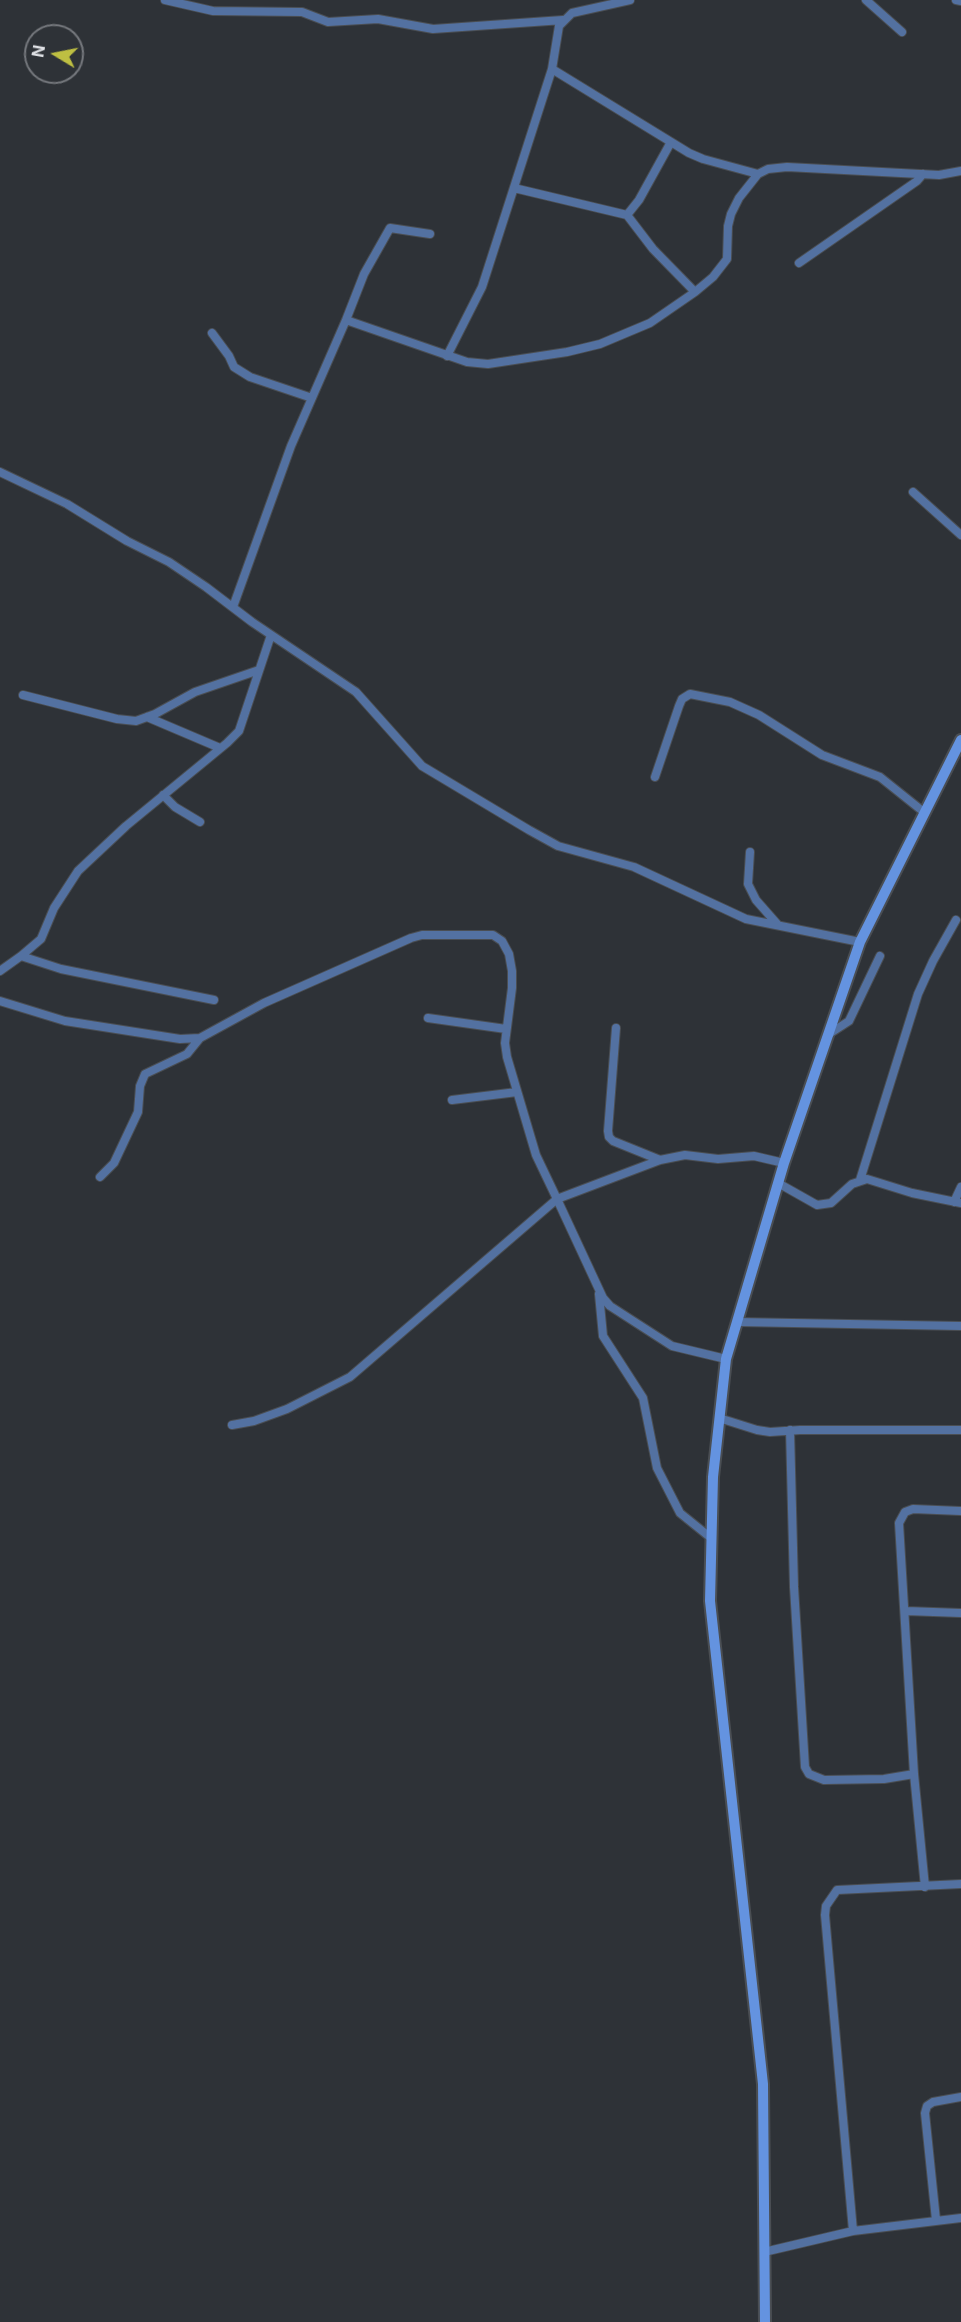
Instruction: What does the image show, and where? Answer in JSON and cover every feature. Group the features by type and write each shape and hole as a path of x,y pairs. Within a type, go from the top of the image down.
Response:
{"main road":[{"path":"765,2322 763,2084 710,1601 713,1477 726,1359 784,1163 860,942 961,740"}],"street":[{"path":"165,0 213,11 302,12 328,22 378,19 433,28 563,20"},
{"path":"447,356 482,287 552,69 559,26 572,13 630,0"},
{"path":"866,0 902,32"},
{"path":"957,0 961,1"},
{"path":"552,69 703,159 758,174"},
{"path":"627,215 639,200 671,142"},
{"path":"346,320 468,362 488,364 578,350 600,344 650,323 713,278 727,259 728,225 739,198 758,174 768,169 787,167 939,175 961,171"},
{"path":"799,263 923,174"},
{"path":"514,188 627,215 653,249 695,292"},
{"path":"232,607 291,446 364,274 390,228 430,234"},
{"path":"212,333 234,367 250,377 312,398"},
{"path":"0,472 67,504 127,541 169,562 356,692 422,765 558,846 634,867 746,919 860,942"},
{"path":"913,492 961,535"},
{"path":"0,970 41,939 54,908 78,871 239,731 271,635"},
{"path":"23,694 117,719 136,721 195,692 259,670"},
{"path":"655,777 679,706 682,699 690,694 730,702 759,715 822,754 880,777 925,813"},
{"path":"147,717 220,748"},
{"path":"163,795 175,807 200,822"},
{"path":"750,852 748,884 756,900 778,925"},
{"path":"778,1183 817,1205 823,1205 831,1203 860,1180 918,994 956,920"},
{"path":"100,1178 114,1163 138,1112 140,1086 145,1074 187,1054 200,1038 264,1003 411,938 422,935 493,935 502,941 509,954 512,971 509,1018 506,1029 507,1057 517,1092 536,1155 599,1290 610,1306 672,1346 726,1359"},
{"path":"21,956 61,969 214,1000"},
{"path":"828,1034 849,1021 880,956"},
{"path":"0,1001 65,1021 180,1039 200,1038"},
{"path":"428,1018 506,1029"},
{"path":"616,1028 609,1137 613,1141 660,1160"},
{"path":"452,1100 517,1092"},
{"path":"232,1425 287,1409 350,1377 557,1199 660,1160 694,1154 718,1159 754,1156 784,1163"},
{"path":"860,1180 877,1180 912,1193 957,1203 961,1186"},
{"path":"599,1290 603,1336 643,1398 657,1468 680,1513 711,1538"},
{"path":"737,1322 961,1326"},
{"path":"719,1418 757,1431 961,1430"},
{"path":"790,1430 794,1587 805,1767 809,1774 824,1780 873,1780 914,1774"},
{"path":"926,1887 914,1774 899,1523 901,1516 913,1509 961,1511"},
{"path":"906,1611 961,1613"},
{"path":"853,2231 826,1906 837,1890 961,1884"},
{"path":"936,2220 925,2114 927,2106 933,2102 961,2097"},
{"path":"764,2252 853,2231 961,2218"}]}
